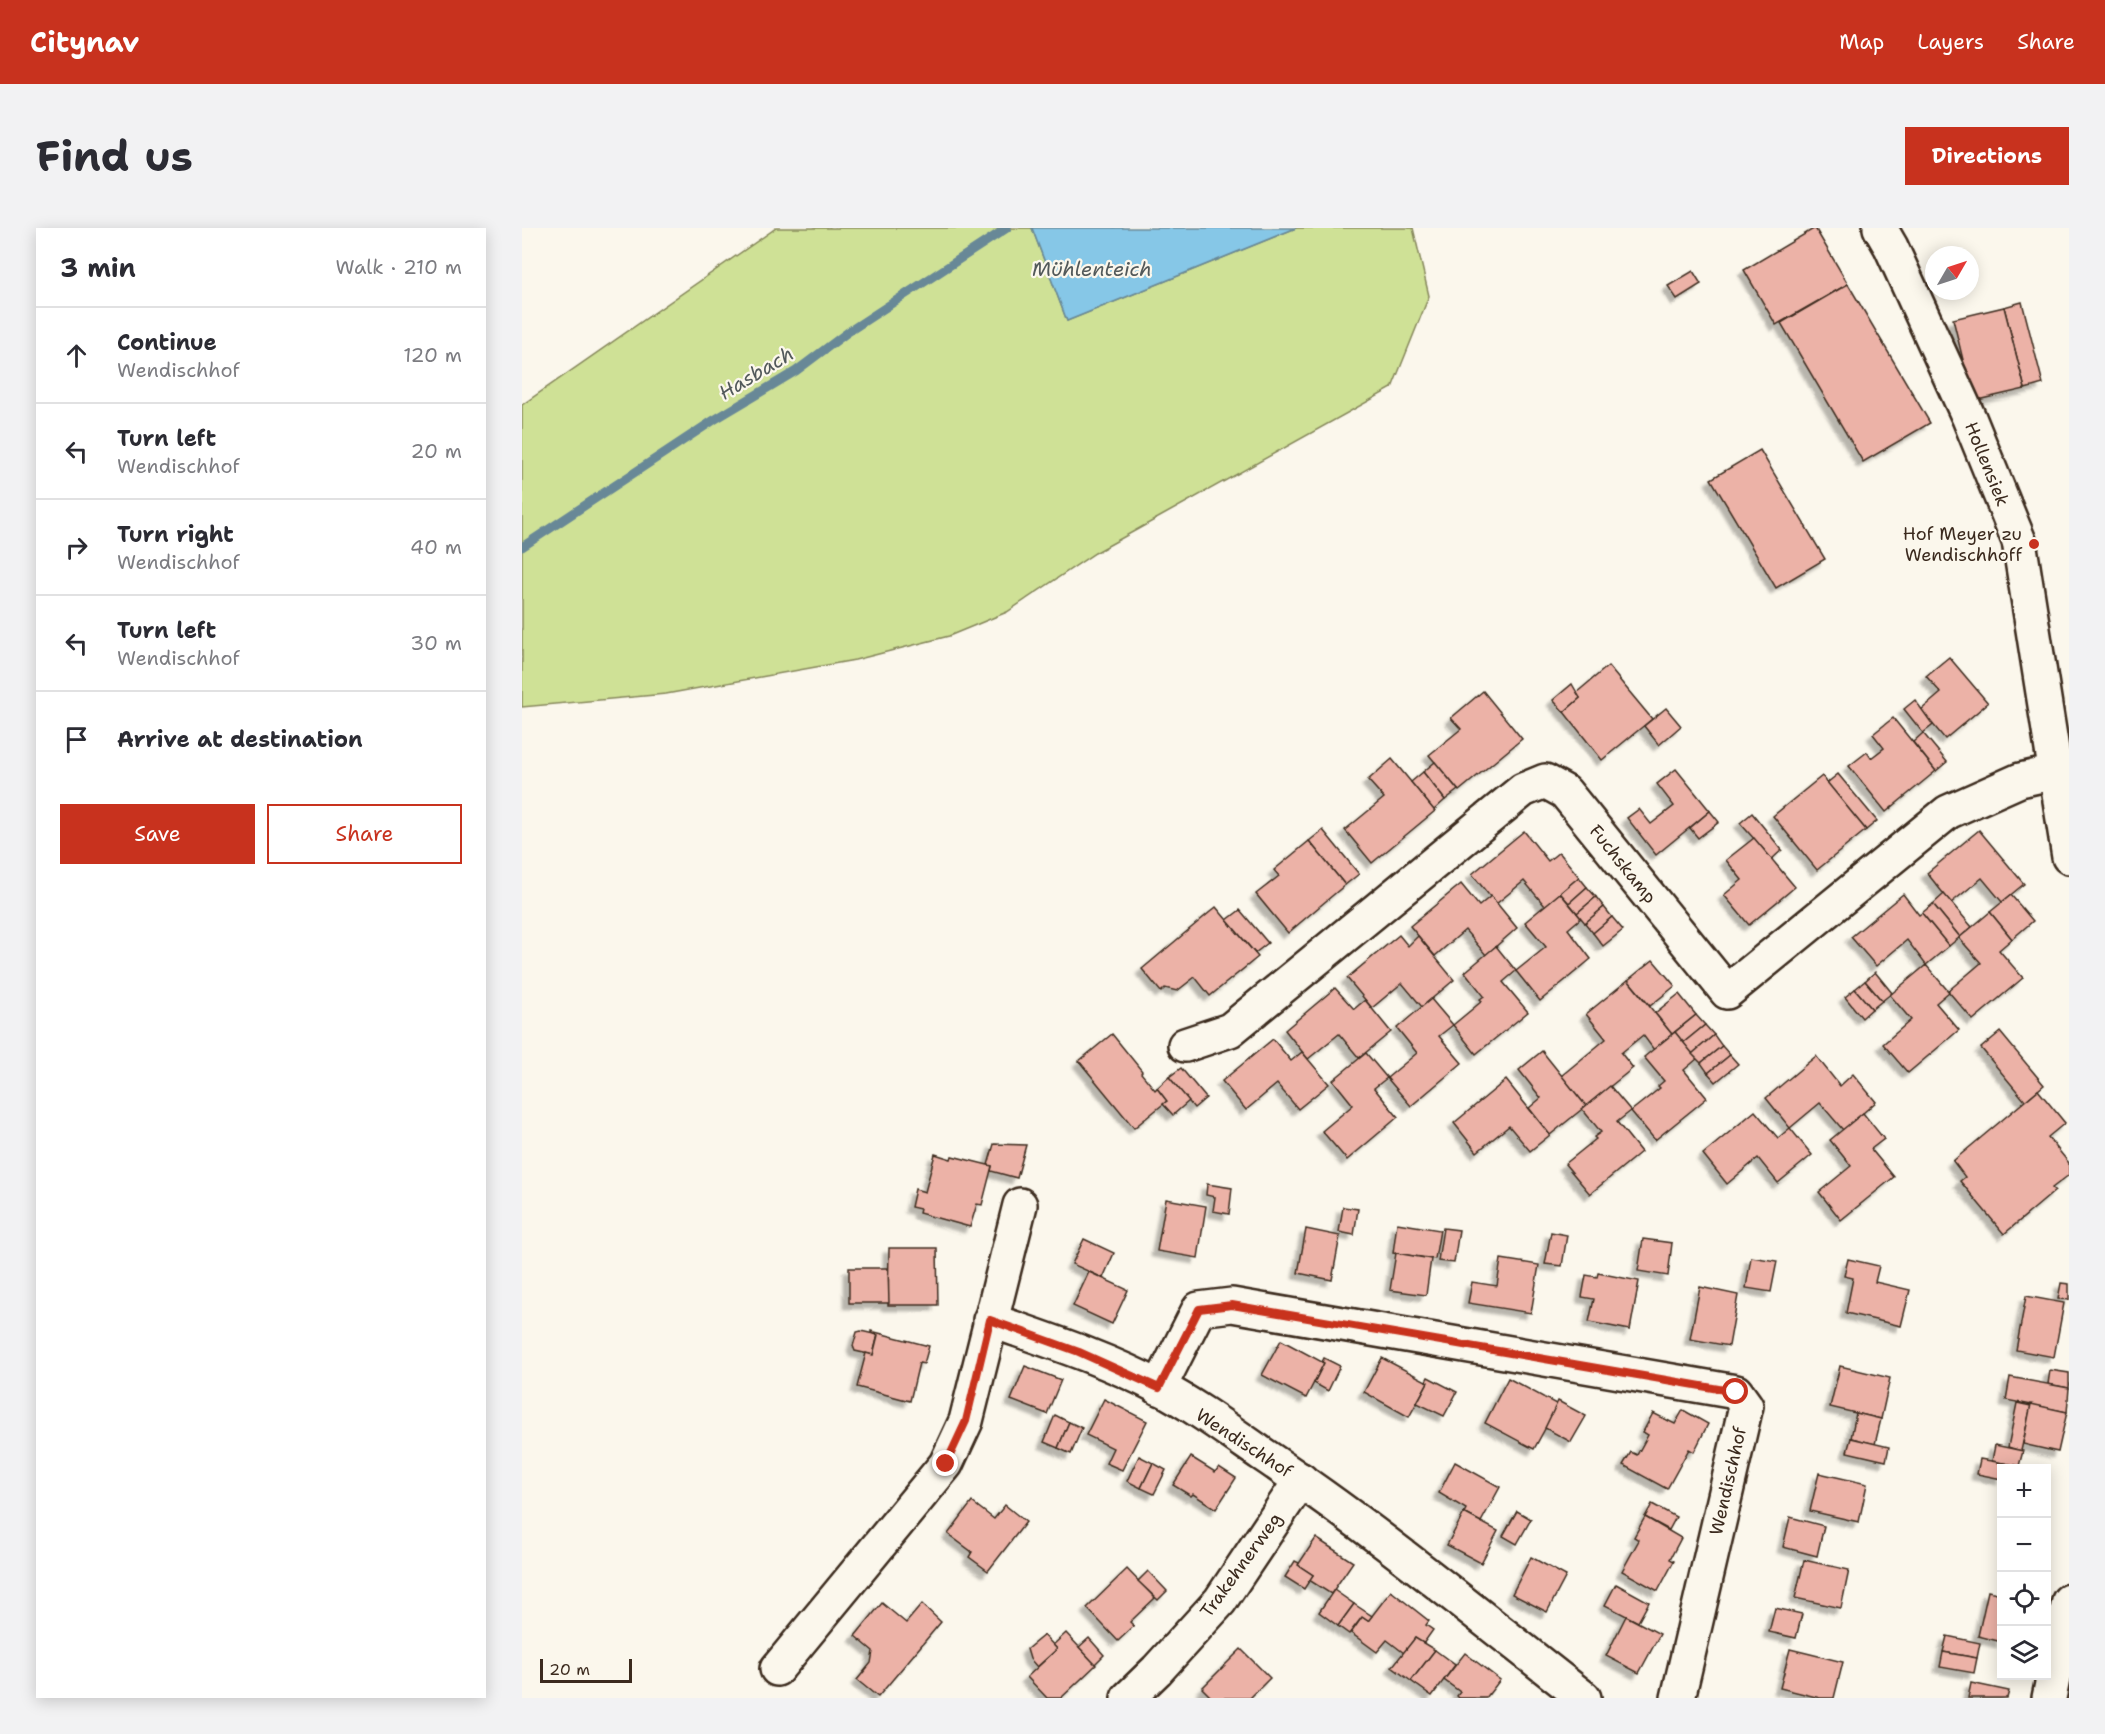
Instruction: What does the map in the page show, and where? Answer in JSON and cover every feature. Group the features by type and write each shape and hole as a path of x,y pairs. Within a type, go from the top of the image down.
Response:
{"street":[{"name":"Hollensiek","path":"1880,228 1891,247 1969,418 2019,541 2069,857"},
{"name":"Fuchskamp","path":"1185,1045 1230,1030 1523,790 1545,781 1565,792 1727,992 1948,812 2020,780 2056,772"},
{"path":"777,1669 946,1464 966,1421 1020,1205"},
{"name":"Wendischhof","path":"1159,1388 1199,1309 1232,1305 1736,1392 1746,1406 1678,1698"},
{"name":"Wendischhof","path":"990,1320 1079,1352 1159,1388 1301,1480 1584,1698"},
{"name":"Trakehnerweg","path":"1128,1698 1220,1601 1301,1480"},
{"path":"2049,1698 2069,1601"}],"green space":[{"path":"776,228 1032,228 1067,321 1296,228 1413,228 1429,296 1392,388 1095,553 1007,612 949,636 855,660 666,694 522,707 522,405"}],"water":[{"name":"Mühlenteich","path":"1032,228 1296,228 1067,321"}],"building":[{"path":"1815,228 1848,284 1776,325 1744,270"},
{"path":"1693,271 1701,284 1677,299 1668,286"},
{"path":"1848,284 1930,423 1863,462 1781,323"},
{"path":"2022,302 2043,384 2025,389 2004,307"},
{"path":"2004,307 2025,389 1973,401 1953,319"},
{"path":"1760,450 1825,559 1776,588 1711,479"},
{"path":"1949,657 1988,703 1945,739 1921,710 1941,693 1926,676"},
{"path":"1608,666 1652,719 1602,760 1564,712 1580,698 1576,693"},
{"path":"1572,684 1580,698 1564,712 1553,700"},
{"path":"1483,691 1522,739 1459,791 1429,755 1461,729 1451,718"},
{"path":"1915,700 1933,725 1923,733 1904,709"},
{"path":"1666,708 1681,726 1659,745 1644,726"},
{"path":"1893,718 1936,771 1886,812 1849,766 1867,752 1871,758 1884,748 1873,734"},
{"path":"1923,733 1947,762 1936,771 1913,742"},
{"path":"1392,759 1435,811 1372,863 1345,830 1384,798 1368,780"},
{"path":"1435,762 1458,790 1445,800 1423,772"},
{"path":"1676,769 1710,811 1656,855 1627,818 1639,809 1651,824 1674,806 1657,784"},
{"path":"1423,772 1445,800 1434,810 1411,782"},
{"path":"1838,774 1877,821 1866,830 1827,783"},
{"path":"1822,776 1866,830 1817,870 1773,816"},
{"path":"1710,811 1719,822 1698,838 1690,828"},
{"path":"1752,813 1782,850 1772,859 1740,823"},
{"path":"1323,830 1359,874 1345,885 1309,841"},
{"path":"1979,830 2024,884 2002,902 1982,878 1951,903 1927,873"},
{"path":"1524,831 1548,861 1559,852 1579,877 1545,906 1524,881 1496,904 1472,874"},
{"path":"1754,838 1795,887 1749,925 1724,895 1742,880 1726,860"},
{"path":"1309,841 1345,885 1288,933 1256,894 1279,876 1274,870"},
{"path":"1579,877 1587,887 1569,903 1560,893"},
{"path":"1461,884 1479,906 1491,896 1517,928 1486,955 1465,930 1435,956 1410,926"},
{"path":"1587,887 1596,897 1577,913 1569,903"},
{"path":"1560,893 1581,918 1568,929 1591,959 1540,1001 1516,971 1546,947 1525,922"},
{"path":"1903,894 1919,915 1922,913 1949,946 1926,965 1907,940 1876,966 1851,937"},
{"path":"1944,894 1972,927 1960,937 1933,904"},
{"path":"2011,895 2033,921 2012,939 1990,912"},
{"path":"1596,897 1604,907 1585,923 1577,913"},
{"path":"1933,904 1960,937 1949,946 1922,913"},
{"path":"1216,907 1258,957 1210,996 1195,977 1177,991 1165,988 1161,992 1142,969"},
{"path":"1604,907 1612,917 1593,933 1585,923"},
{"path":"1240,910 1268,943 1255,953 1227,920"},
{"path":"1990,912 2012,939 1999,950 2023,978 1973,1020 1948,991 1981,963 1959,938"},
{"path":"1612,917 1623,930 1603,946 1593,933"},
{"path":"1399,935 1408,946 1418,936 1454,980 1422,1007 1402,983 1372,1008 1347,978"},
{"path":"1496,946 1516,971 1503,982 1528,1012 1476,1054 1453,1025 1482,1001 1480,999 1484,996 1465,972"},
{"path":"1653,960 1675,986 1650,1006 1628,980"},
{"path":"1926,965 1949,992 1936,1003 1959,1030 1908,1073 1883,1044 1911,1020 1890,995"},
{"path":"1875,972 1892,993 1882,1001 1865,981"},
{"path":"1628,980 1672,1034 1654,1050 1643,1035 1621,1053 1633,1068 1586,1106 1561,1076 1606,1039 1586,1014"},
{"path":"1865,981 1882,1001 1872,1009 1855,989"},
{"path":"1335,988 1354,1009 1365,1000 1391,1032 1359,1058 1339,1034 1308,1059 1285,1030"},
{"path":"1855,989 1872,1009 1862,1018 1845,997"},
{"path":"1679,994 1696,1015 1672,1034 1655,1013"},
{"path":"1431,999 1453,1025 1439,1036 1462,1063 1411,1106 1387,1078 1417,1053 1397,1028"},
{"path":"1696,1015 1705,1025 1683,1043 1675,1032"},
{"path":"1705,1025 1714,1035 1692,1054 1683,1043"},
{"path":"1675,1032 1697,1059 1684,1070 1707,1098 1655,1140 1631,1111 1660,1088 1658,1086 1664,1081 1644,1057"},
{"path":"2000,1032 2044,1085 2025,1101 1981,1048"},
{"path":"1112,1034 1142,1071 1141,1073 1167,1101 1134,1128 1079,1061"},
{"path":"1714,1035 1722,1046 1701,1063 1692,1054"},
{"path":"1273,1039 1291,1061 1302,1052 1329,1084 1298,1109 1277,1084 1246,1110 1222,1081"},
{"path":"1722,1046 1730,1055 1708,1073 1701,1063"},
{"path":"1542,1051 1586,1106 1550,1135 1529,1108 1541,1098 1519,1070"},
{"path":"1366,1053 1387,1078 1374,1088 1398,1117 1347,1160 1322,1131 1353,1105 1333,1080"},
{"path":"1730,1055 1738,1064 1716,1082 1708,1073"},
{"path":"1816,1056 1840,1086 1853,1074 1876,1102 1843,1130 1820,1103 1790,1128 1766,1098"},
{"path":"1181,1068 1206,1098 1194,1108 1169,1077"},
{"path":"1169,1077 1189,1101 1173,1115 1163,1104 1167,1101 1157,1088"},
{"path":"1506,1080 1550,1135 1530,1151 1509,1126 1477,1152 1454,1123"},
{"path":"1610,1086 1631,1111 1617,1122 1641,1152 1590,1194 1565,1164 1596,1139 1594,1137 1601,1132 1582,1109"},
{"path":"2038,1090 2065,1123 2048,1137 2069,1163 2069,1175 2052,1188 2055,1191 2004,1234 1960,1181 1965,1177 1953,1161"},
{"path":"1755,1111 1778,1138 1790,1128 1812,1155 1778,1183 1758,1158 1727,1184 1703,1154"},
{"path":"1863,1113 1884,1139 1871,1149 1894,1177 1841,1220 1819,1192 1851,1166 1830,1140"},
{"path":"994,1144 1026,1145 1017,1178 991,1171 992,1166 988,1165"},
{"path":"935,1154 992,1166 982,1205 977,1204 970,1227 919,1213 920,1209 911,1207 915,1189 925,1192"},
{"path":"1207,1184 1232,1188 1229,1214 1213,1211 1215,1197 1206,1195"},
{"path":"1166,1199 1206,1206 1198,1258 1157,1251"},
{"path":"1343,1207 1358,1209 1354,1235 1339,1232"},
{"path":"1397,1223 1440,1230 1435,1259 1393,1253"},
{"path":"1443,1228 1459,1230 1454,1263 1438,1261"},
{"path":"1306,1229 1340,1236 1332,1280 1298,1273"},
{"path":"1551,1232 1567,1235 1562,1266 1545,1264"},
{"path":"1084,1239 1114,1253 1103,1278 1072,1264"},
{"path":"1643,1239 1672,1243 1668,1276 1638,1271"},
{"path":"889,1248 937,1248 938,1305 888,1305"},
{"path":"1396,1253 1431,1259 1426,1295 1390,1290"},
{"path":"1751,1257 1777,1261 1771,1292 1746,1288"},
{"path":"1501,1259 1539,1265 1531,1313 1468,1303 1472,1282 1497,1286"},
{"path":"1848,1259 1879,1266 1875,1282 1910,1290 1901,1326 1846,1313 1853,1278 1844,1276"},
{"path":"849,1268 888,1268 889,1303 849,1303"},
{"path":"1089,1272 1128,1290 1112,1324 1073,1306"},
{"path":"1598,1273 1639,1281 1630,1330 1589,1322 1594,1299 1582,1297 1586,1275 1597,1277"},
{"path":"2061,1283 2069,1284 2069,1300 2058,1299"},
{"path":"1700,1287 1738,1295 1729,1346 1690,1339"},
{"path":"2026,1296 2064,1303 2054,1357 2016,1350"},
{"path":"871,1331 929,1346 924,1364 919,1363 910,1401 857,1387 866,1353 873,1355 878,1335"},
{"path":"857,1332 878,1335 873,1355 855,1351 853,1346"},
{"path":"1281,1340 1324,1363 1306,1398 1262,1375"},
{"path":"1324,1358 1340,1366 1328,1391 1314,1383 1324,1363 1322,1362"},
{"path":"1382,1358 1428,1382 1409,1417 1364,1392"},
{"path":"1025,1366 1061,1380 1047,1414 1011,1400"},
{"path":"1840,1366 1890,1378 1881,1419 1830,1407"},
{"path":"2050,1370 2069,1373 2069,1388 2048,1384"},
{"path":"1428,1377 1457,1392 1444,1416 1417,1403 1428,1382 1426,1381"},
{"path":"2010,1377 2069,1388 2067,1412 2006,1400"},
{"path":"1508,1378 1558,1405 1534,1449 1485,1423"},
{"path":"1104,1399 1147,1421 1122,1470 1106,1463 1113,1448 1086,1435"},
{"path":"1558,1401 1586,1416 1571,1442 1545,1428"},
{"path":"2017,1403 2031,1406 2021,1451 2008,1447"},
{"path":"2031,1404 2067,1412 2058,1452 2023,1444"},
{"path":"1683,1410 1708,1424 1694,1452 1689,1449 1667,1489 1623,1465 1631,1452 1637,1455 1648,1435 1643,1432 1653,1413 1675,1424"},
{"path":"1856,1413 1881,1419 1875,1444 1851,1438"},
{"path":"1055,1415 1069,1422 1058,1448 1044,1442"},
{"path":"1069,1422 1082,1428 1071,1454 1058,1448"},
{"path":"1851,1438 1889,1447 1886,1461 1847,1452"},
{"path":"1995,1445 2023,1451 2020,1464 1992,1461"},
{"path":"1139,1456 1153,1463 1141,1488 1127,1481"},
{"path":"1191,1457 1215,1472 1219,1467 1236,1478 1216,1509 1193,1494 1191,1496 1173,1485"},
{"path":"1980,1459 2008,1464 1997,1464 1997,1478 1977,1474"},
{"path":"1455,1462 1500,1487 1481,1522 1464,1513 1466,1509 1439,1493"},
{"path":"1153,1463 1166,1470 1154,1494 1141,1488"},
{"path":"1819,1473 1867,1484 1859,1522 1810,1511"},
{"path":"972,1502 994,1519 1005,1505 1026,1522 988,1571 969,1557 972,1552 948,1534"},
{"path":"1652,1504 1676,1517 1669,1530 1645,1517"},
{"path":"1517,1511 1531,1519 1517,1544 1503,1536"},
{"path":"1464,1513 1498,1531 1481,1563 1447,1545"},
{"path":"1645,1517 1681,1538 1670,1559 1674,1561 1658,1591 1622,1571 1639,1540 1634,1537"},
{"path":"1790,1517 1824,1526 1817,1556 1783,1547"},
{"path":"1316,1538 1353,1562 1331,1594 1309,1580 1313,1575 1298,1565"},
{"path":"1531,1557 1566,1576 1547,1612 1512,1594"},
{"path":"1804,1560 1849,1570 1841,1608 1795,1598"},
{"path":"1295,1561 1313,1575 1304,1589 1285,1577"},
{"path":"1127,1569 1155,1598 1130,1622 1134,1626 1118,1641 1087,1608"},
{"path":"1148,1571 1167,1591 1158,1600 1138,1581"},
{"path":"1616,1584 1649,1602 1638,1622 1605,1605"},
{"path":"1334,1590 1354,1604 1338,1626 1319,1612"},
{"path":"1391,1591 1429,1621 1426,1625 1433,1630 1423,1644 1415,1638 1404,1653 1387,1640 1377,1652 1351,1633 1362,1617 1368,1621"},
{"path":"1988,1591 1997,1593 1997,1641 1978,1636"},
{"path":"882,1603 906,1623 922,1604 941,1622 878,1697 857,1680 871,1663 873,1651 855,1636"},
{"path":"1354,1604 1372,1616 1368,1621 1362,1617 1349,1634 1338,1626"},
{"path":"1775,1608 1802,1614 1796,1638 1769,1632"},
{"path":"1626,1616 1660,1634 1639,1673 1606,1656"},
{"path":"1066,1633 1096,1665 1061,1698 1047,1698 1027,1677 1057,1649 1053,1645"},
{"path":"1044,1635 1057,1649 1037,1667 1030,1659 1027,1649"},
{"path":"1947,1636 1980,1643 1977,1658 1943,1652"},
{"path":"1089,1638 1104,1655 1095,1664 1079,1647"},
{"path":"1415,1638 1435,1650 1411,1681 1392,1667"},
{"path":"1241,1649 1270,1678 1250,1698 1212,1698 1202,1688"},
{"path":"1790,1649 1843,1662 1834,1698 1820,1698 1780,1688"},
{"path":"1435,1650 1455,1665 1432,1696 1411,1681"},
{"path":"1943,1652 1977,1658 1974,1673 1940,1667"},
{"path":"1465,1653 1500,1680 1486,1698 1459,1698 1457,1696 1460,1692 1444,1680"},
{"path":"1971,1683 2009,1691 2007,1698 1968,1698"}],"waterway":[{"name":"Hasbach","path":"522,547 714,420 796,371 848,332 1007,228"}],"place":[{"name":"Hof Meyer zu Wendischhoff","path":"2034,544"}],"route":[{"path":"946,1464 966,1421 990,1320 1079,1352 1159,1388 1199,1309 1232,1305 1736,1392"}]}
